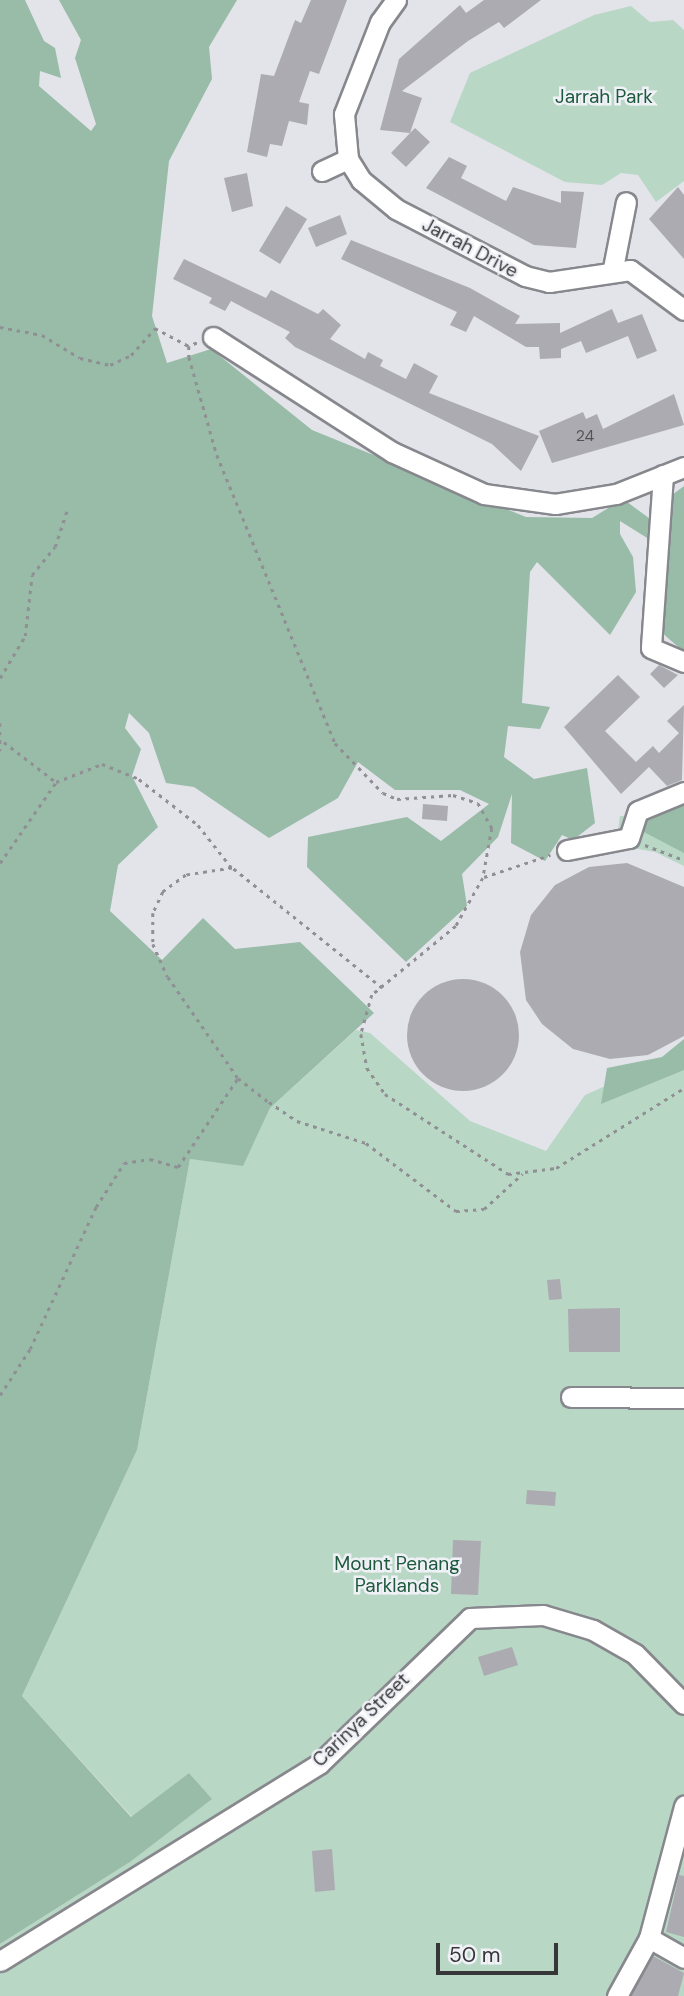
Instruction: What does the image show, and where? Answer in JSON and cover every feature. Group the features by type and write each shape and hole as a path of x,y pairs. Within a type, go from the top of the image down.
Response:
{"street":[{"path":"323,171 348,159 344,114 380,22 396,0"},
{"name":"Jarrah Drive","path":"348,159 361,180 396,209 525,276 550,282 613,268 650,279 684,310"},
{"path":"613,268 626,202"},
{"path":"213,337 392,452 484,494 555,504 616,494 684,467"},
{"path":"663,475 651,648 684,662"},
{"path":"567,849 629,838 638,811 684,792"},
{"path":"571,1397 684,1398"},
{"name":"Carinya Street","path":"0,1961 319,1763 470,1618 543,1615 593,1630 635,1654 684,1704"},
{"path":"617,1996 649,1938 684,1806"},
{"path":"649,1938 684,1958"}],"path":[{"path":"0,327 43,335 80,358 110,365 131,355 155,328 190,346 213,337"},
{"path":"190,346 217,455 335,743 354,768 397,799 453,794 478,803 492,828 483,878 456,926 372,995 361,1050 385,1094 509,1174 556,1168 684,1088"},
{"path":"0,678 28,627 32,575 55,547 67,511"},
{"path":"0,723 4,742 0,751"},
{"path":"4,742 56,782"},
{"path":"0,863 56,782 91,766 120,768 198,825 232,868 382,988"},
{"path":"629,838 684,860"},
{"path":"483,878 567,849"},
{"path":"232,868 186,875 163,892 153,913 153,944 238,1078 297,1122 366,1143 456,1211 484,1209 524,1172"},
{"path":"0,1395 30,1349 96,1207 124,1163 150,1159 178,1167 212,1125 238,1078"}],"green space":[{"path":"0,0 25,0 44,41 55,48 61,78 40,71 39,86 91,131 96,124 75,58 81,40 59,0 237,0 209,47 212,79 169,161 152,316 167,363 211,349 312,430 526,517 592,518 623,499 657,524 672,495 684,486 684,652 660,631 660,546 620,521 620,534 633,557 636,592 610,635 537,562 530,572 522,703 550,707 540,729 508,726 504,757 534,779 587,768 595,823 573,840 562,835 545,861 511,843 512,794 498,837 462,874 467,906 406,962 307,867 308,837 407,817 441,841 489,804 460,790 395,790 358,762 338,798 269,838 194,787 166,783 149,733 129,713 125,728 141,749 132,776 158,827 118,865 110,911 162,960 203,918 235,949 300,942 374,1013 270,1108 243,1166 190,1159 137,1450 22,1696 131,1817 189,1773 212,1799 130,1862 0,1944"},
{"name":"Jarrah Park","path":"631,6 650,22 673,20 684,30 684,181 656,202 638,175 621,173 602,185 565,182 450,122 470,73 594,15"},
{"path":"684,791 684,853 640,830 657,808"},
{"path":"684,815 684,866 655,852 616,845 620,816"},
{"name":"Mount Penang Parklands","path":"356,1030 370,1033 470,1121 546,1151 585,1095 684,1051 684,1996 0,1996 0,1944 130,1862 211,1799 189,1773 132,1817 22,1696 137,1450 190,1159 243,1165 270,1108"},
{"path":"684,1039 684,1070 601,1104 607,1068 662,1057"}],"building":[{"path":"311,0 347,0 319,74 310,71 299,102 309,104 307,125 289,121 282,146 270,144 267,157 247,152 261,74 274,76 295,20 301,23"},
{"path":"484,0 541,0 504,28 499,22 468,41 402,91 422,98 410,133 380,130 399,59 460,5 466,13"},
{"path":"415,128 430,142 406,167 391,153"},
{"path":"449,157 467,166 461,178 506,201 513,187 561,203 561,191 584,192 576,248 534,245 426,188"},
{"path":"247,173 253,206 232,212 224,178"},
{"path":"678,187 684,195 684,259 649,219"},
{"path":"286,206 307,219 280,264 259,251"},
{"path":"340,215 347,234 316,247 308,228"},
{"path":"351,240 470,288 520,316 515,324 560,323 560,333 612,309 618,323 642,314 657,351 637,359 628,336 586,353 581,341 561,349 561,358 540,359 539,347 526,347 474,316 466,332 450,325 457,312 341,259"},
{"path":"184,259 266,298 271,290 318,314 323,309 341,325 330,339 365,359 368,352 383,360 380,366 406,379 414,363 438,376 429,393 539,436 521,471 492,444 295,347 285,338 290,332 231,301 225,311 209,303 212,298 173,279"},
{"path":"674,394 684,425 552,463 539,431 583,412 586,419 597,414 603,429"},
{"path":"659,665 678,675 664,688 650,674"},
{"path":"618,675 640,697 605,731 636,762 653,746 659,753 679,733 667,721 684,705 682,780 667,786 649,767 621,794 564,727"},
{"path":"423,804 448,806 447,821 422,819"},
{"path":"627,863 684,887 684,1036 648,1055 610,1059 573,1049 542,1024 526,1000 520,952 531,915 555,885 589,867"},
{"path":"463,979 484,984 502,996 514,1014 519,1035 514,1056 502,1074 484,1086 463,1091 442,1086 424,1074 412,1056 407,1035 412,1014 424,996 442,984"},
{"path":"560,1279 562,1299 549,1300 547,1280"},
{"path":"620,1308 620,1352 569,1352 568,1309"},
{"path":"527,1490 556,1492 555,1506 526,1504"},
{"path":"453,1540 481,1541 478,1595 451,1594"},
{"path":"512,1647 518,1665 484,1676 478,1657"},
{"path":"332,1849 335,1890 315,1892 312,1851"},
{"path":"679,1875 684,1876 684,1937 666,1932"},
{"path":"653,1956 684,1973 678,1996 631,1996"}]}
